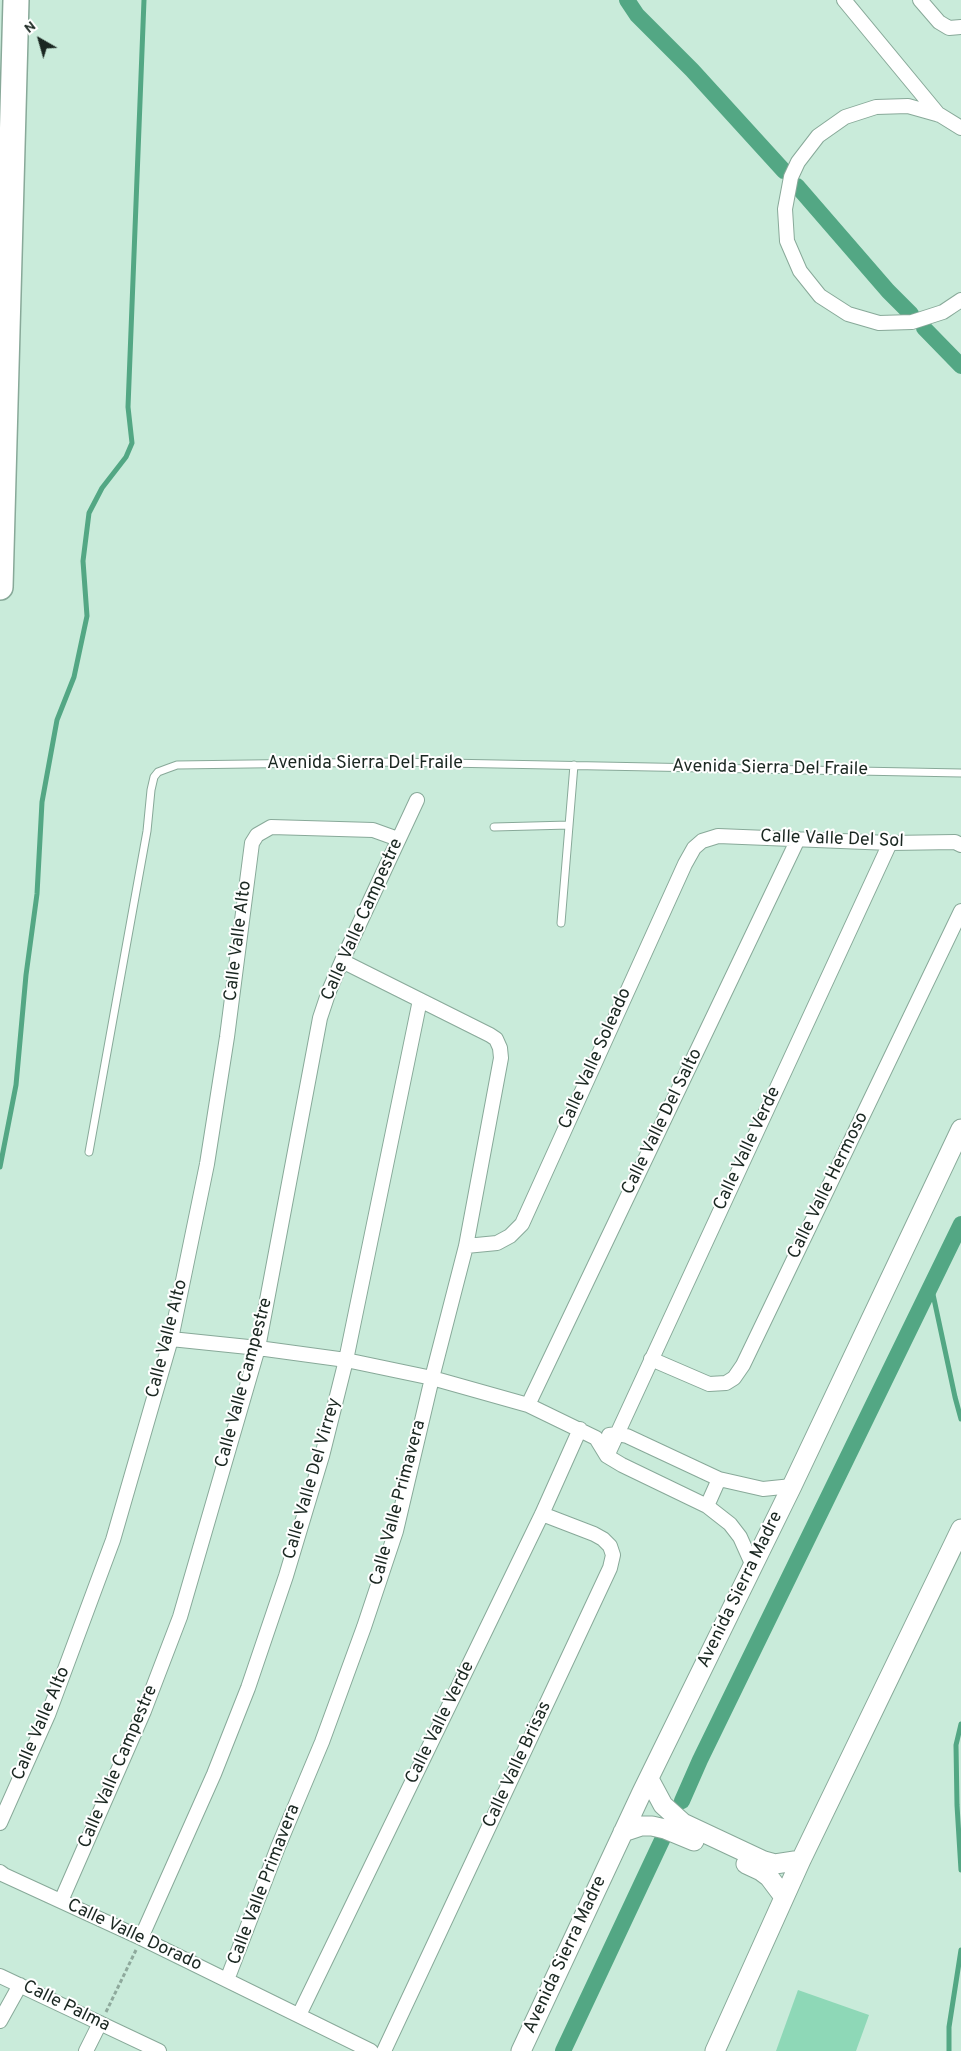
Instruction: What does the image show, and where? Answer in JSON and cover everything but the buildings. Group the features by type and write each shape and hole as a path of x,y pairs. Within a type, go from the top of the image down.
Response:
{"highway":[{"path":"0,587 16,0"},
{"path":"14,56 30,0"}],"street":[{"path":"844,0 940,115"},
{"path":"920,0 939,22 949,28 961,27"},
{"path":"961,128 940,115 916,108 892,106 860,111 831,126 818,136 798,162 787,192 785,225 792,256 809,284 820,296 848,314 879,323 912,322 942,312 961,300"},
{"name":"Calle Valle Campestre","path":"61,1901 144,1712 180,1617 258,1348 320,1018 328,992 416,800"},
{"name":"Calle Valle Alto","path":"0,1823 48,1715 113,1540 171,1339 207,1164 227,1038 250,850 258,836 270,827 373,830 398,839"},
{"name":"Calle Valle Del Sol","path":"702,840 718,836 890,843 955,842 961,844"},
{"name":"Calle Valle Del Salto","path":"528,1405 798,839"},
{"name":"Calle Valle Soleado","path":"466,1246 496,1243 510,1236 522,1224 685,864 694,848 702,840"},
{"name":"Calle Valle Verde","path":"607,1456 890,843"},
{"name":"Calle Valle Hermoso","path":"651,1359 709,1384 726,1383 734,1378 743,1365 961,911"},
{"path":"342,961 420,1000"},
{"name":"Calle Valle Primavera","path":"227,1980 278,1847 322,1742 364,1627 396,1531 432,1378 466,1246 501,1058 500,1048 496,1039 420,1000"},
{"name":"Calle Valle Del Virrey","path":"141,1938 214,1774 248,1688 286,1576 322,1456 346,1360 420,1000"},
{"name":"Avenida Sierra Madre","path":"521,2051 623,1832 792,1486 961,1129"},
{"path":"171,1339 346,1360 432,1378 528,1405 580,1428 596,1438 607,1456 622,1465 707,1506 730,1524 740,1537 753,1566"},
{"name":"Calle Valle Verde","path":"299,2015 542,1514 580,1428"},
{"path":"596,1438 617,1434 627,1436 719,1479 763,1489 792,1486"},
{"path":"707,1506 719,1479"},
{"name":"Calle Valle Brisas","path":"384,2051 610,1568 613,1555 610,1546 603,1539 542,1514"},
{"path":"715,2051 801,1860 961,1529"},
{"path":"649,1779 663,1805 683,1823 764,1861 775,1864 801,1860"},
{"path":"623,1832 641,1826 652,1826 678,1833 761,1871 769,1877 784,1897"},
{"name":"Calle Valle Dorado","path":"2,1873 141,1938 372,2051"},
{"name":"Calle Palma","path":"0,1976 158,2051"},
{"path":"0,2021 20,1985"},
{"path":"86,2051 100,2024"}],"lane":[{"name":"Avenida Sierra Del Fraile","path":"89,1152 147,831 151,790 154,777 158,772 177,765 394,762 961,773"},
{"path":"561,923 574,765"},
{"path":"494,827 569,825"}],"path":[{"path":"100,2024 141,1938"}],"green space":[{"path":"798,1990 869,2015 856,2051 776,2051"}],"waterway":[{"path":"0,1167 16,1085 26,975 37,894 42,802 57,720 74,677 87,616 83,561 89,513 102,488 126,457 132,443 128,407 144,0"},
{"path":"627,0 637,15 692,70 784,171"},
{"path":"797,186 888,291 911,314"},
{"path":"924,328 961,366"},
{"path":"682,1801 700,1760 961,1224"},
{"path":"931,1285 961,1419"},
{"path":"961,1724 956,1745 961,1870"},
{"path":"563,2051 663,1838"},
{"path":"949,2051 949,2027 961,1950"}]}
